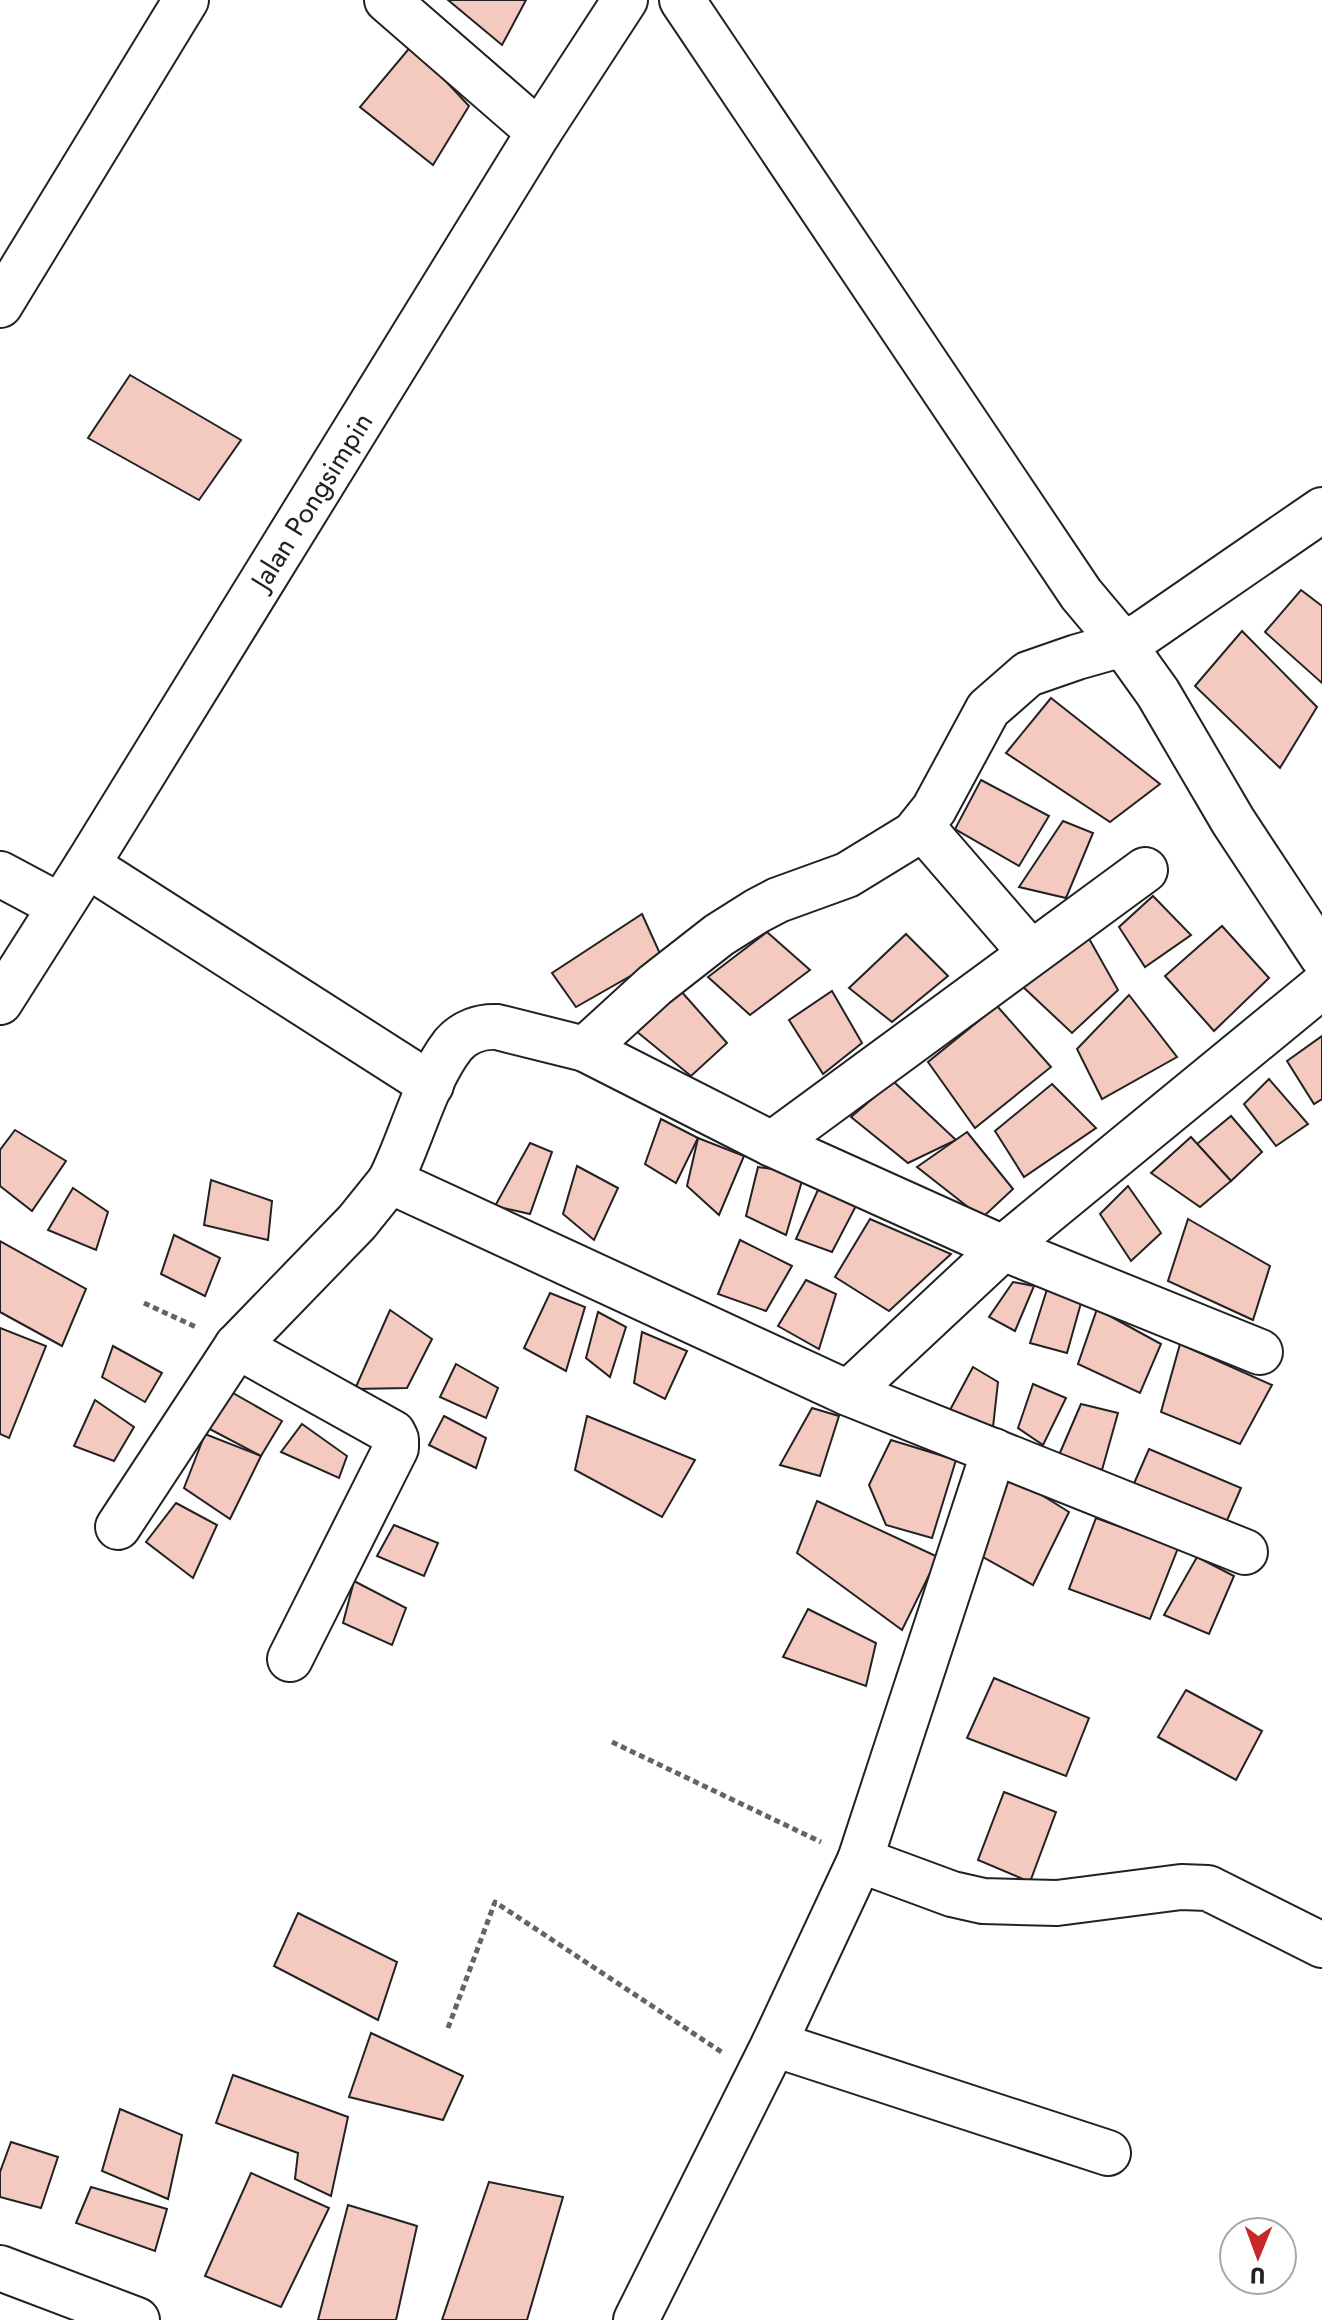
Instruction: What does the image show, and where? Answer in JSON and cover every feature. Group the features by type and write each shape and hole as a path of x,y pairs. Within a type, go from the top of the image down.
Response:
{"street":[{"path":"0,305 186,0"},
{"path":"387,0 539,132"},
{"name":"Jalan Pongsimpin","path":"0,1002 539,132 625,0"},
{"path":"682,0 1081,594 1123,644 1158,693 1233,821 1322,956"},
{"path":"585,1049 655,985 719,935 767,905 847,875 903,843 922,827 988,709 1028,674 1123,644 1165,619 1322,510"},
{"path":"922,827 1031,953"},
{"path":"87,865 431,1085"},
{"path":"772,1144 1145,870"},
{"path":"0,874 60,906"},
{"path":"848,1393 1003,1248 1322,986"},
{"path":"118,1527 237,1346 357,1222 390,1181 431,1085 454,1044 469,1032 484,1026 585,1049 772,1144 1003,1248 1260,1352"},
{"path":"390,1181 848,1393 1245,1552"},
{"path":"237,1346 393,1433 396,1439 396,1448 290,1659"},
{"path":"636,2320 766,2060 860,1860 994,1451"},
{"path":"860,1860 973,1900 1057,1903 1181,1887 1208,1888 1322,1945"},
{"path":"766,2060 1108,2153"},
{"path":"0,2268 137,2320"}],"path":[{"path":"144,1303 237,1346"},
{"path":"612,1742 860,1860"},
{"path":"448,2028 495,1902 766,2060"}],"building":[{"path":"448,0 526,0 502,45"},
{"path":"412,45 469,106 433,165 360,107"},
{"path":"130,375 241,440 199,500 88,438"},
{"path":"1301,590 1322,606 1322,683 1265,632"},
{"path":"1242,631 1317,707 1280,768 1195,686"},
{"path":"1051,698 1160,784 1110,822 1006,753"},
{"path":"981,780 1049,816 1019,866 955,829"},
{"path":"1063,821 1093,833 1066,898 1019,887"},
{"path":"1153,896 1191,935 1145,967 1119,927"},
{"path":"642,914 662,958 576,1007 552,973"},
{"path":"1222,926 1269,978 1214,1031 1165,976"},
{"path":"767,932 810,970 750,1015 708,977"},
{"path":"906,934 948,976 892,1022 849,988"},
{"path":"1087,935 1118,990 1072,1033 1020,984"},
{"path":"680,990 727,1043 691,1076 636,1031"},
{"path":"832,991 862,1043 823,1074 789,1020"},
{"path":"1129,995 1177,1057 1102,1099 1077,1049"},
{"path":"997,1006 1051,1067 975,1128 928,1062"},
{"path":"1322,1036 1322,1099 1314,1104 1287,1061"},
{"path":"1269,1079 1308,1124 1276,1146 1244,1104"},
{"path":"893,1081 956,1140 908,1163 851,1117"},
{"path":"1052,1084 1096,1128 1024,1177 995,1131"},
{"path":"1231,1116 1262,1152 1231,1181 1197,1144"},
{"path":"661,1119 698,1138 676,1183 645,1164"},
{"path":"15,1130 66,1161 32,1211 0,1186 0,1150"},
{"path":"967,1132 1013,1189 982,1218 917,1167"},
{"path":"1191,1137 1231,1181 1200,1207 1151,1173"},
{"path":"698,1138 744,1156 719,1215 687,1186"},
{"path":"530,1143 552,1152 530,1214 495,1206"},
{"path":"577,1166 618,1188 594,1240 563,1214"},
{"path":"758,1167 804,1174 786,1235 746,1216"},
{"path":"211,1180 272,1201 268,1240 204,1225"},
{"path":"821,1183 858,1202 832,1252 796,1239"},
{"path":"1128,1186 1161,1233 1131,1261 1100,1214"},
{"path":"73,1188 108,1212 96,1250 48,1230"},
{"path":"870,1219 951,1254 889,1311 835,1277"},
{"path":"1188,1219 1270,1266 1253,1320 1168,1281"},
{"path":"174,1235 220,1258 205,1296 161,1274"},
{"path":"740,1240 792,1266 766,1311 718,1294"},
{"path":"0,1241 86,1289 62,1346 0,1312"},
{"path":"806,1280 836,1294 819,1349 778,1326"},
{"path":"1013,1282 1034,1286 1015,1331 989,1317"},
{"path":"1049,1283 1081,1303 1067,1353 1030,1343"},
{"path":"550,1293 585,1307 566,1371 524,1348"},
{"path":"1097,1309 1161,1344 1140,1393 1078,1364"},
{"path":"390,1310 432,1339 407,1388 355,1389"},
{"path":"598,1312 626,1327 610,1377 586,1358"},
{"path":"0,1328 46,1346 9,1438 0,1434"},
{"path":"642,1332 687,1351 665,1399 634,1383"},
{"path":"1180,1344 1272,1385 1240,1444 1161,1412"},
{"path":"113,1346 162,1373 145,1402 102,1377"},
{"path":"456,1364 498,1388 486,1418 440,1397"},
{"path":"973,1367 998,1382 993,1427 950,1410"},
{"path":"1033,1384 1066,1398 1043,1445 1018,1428"},
{"path":"226,1389 282,1421 261,1456 204,1426"},
{"path":"95,1400 134,1427 114,1461 74,1446"},
{"path":"1081,1404 1118,1413 1102,1470 1059,1455"},
{"path":"812,1408 839,1416 820,1476 780,1465"},
{"path":"444,1416 486,1438 476,1468 429,1445"},
{"path":"587,1416 695,1460 662,1517 575,1470"},
{"path":"302,1424 347,1456 339,1478 281,1452"},
{"path":"205,1434 261,1456 230,1519 184,1488"},
{"path":"891,1440 956,1460 932,1538 886,1525 869,1485"},
{"path":"1149,1449 1241,1488 1225,1525 1132,1488"},
{"path":"1000,1469 1069,1512 1033,1585 974,1552"},
{"path":"817,1501 938,1557 902,1630 797,1553"},
{"path":"176,1503 217,1525 193,1578 146,1542"},
{"path":"1096,1518 1178,1548 1150,1619 1069,1589"},
{"path":"394,1525 438,1543 424,1576 377,1556"},
{"path":"1197,1557 1234,1576 1209,1634 1164,1615"},
{"path":"354,1581 406,1608 392,1645 343,1623"},
{"path":"808,1609 876,1643 866,1686 783,1657"},
{"path":"994,1678 1089,1718 1066,1776 967,1738"},
{"path":"1186,1690 1262,1731 1236,1780 1158,1737"},
{"path":"1004,1792 1056,1812 1030,1882 978,1860"},
{"path":"298,1913 397,1962 378,2020 274,1966"},
{"path":"371,2033 463,2076 443,2120 349,2097"},
{"path":"233,2075 348,2117 331,2196 295,2179 298,2153 216,2123"},
{"path":"120,2109 182,2135 168,2199 102,2171"},
{"path":"11,2142 58,2157 41,2208 0,2197 0,2172"},
{"path":"251,2173 329,2208 281,2307 205,2276"},
{"path":"489,2182 563,2197 527,2320 442,2320"},
{"path":"91,2187 167,2209 155,2251 76,2223"},
{"path":"348,2205 417,2226 396,2320 318,2320"}]}
